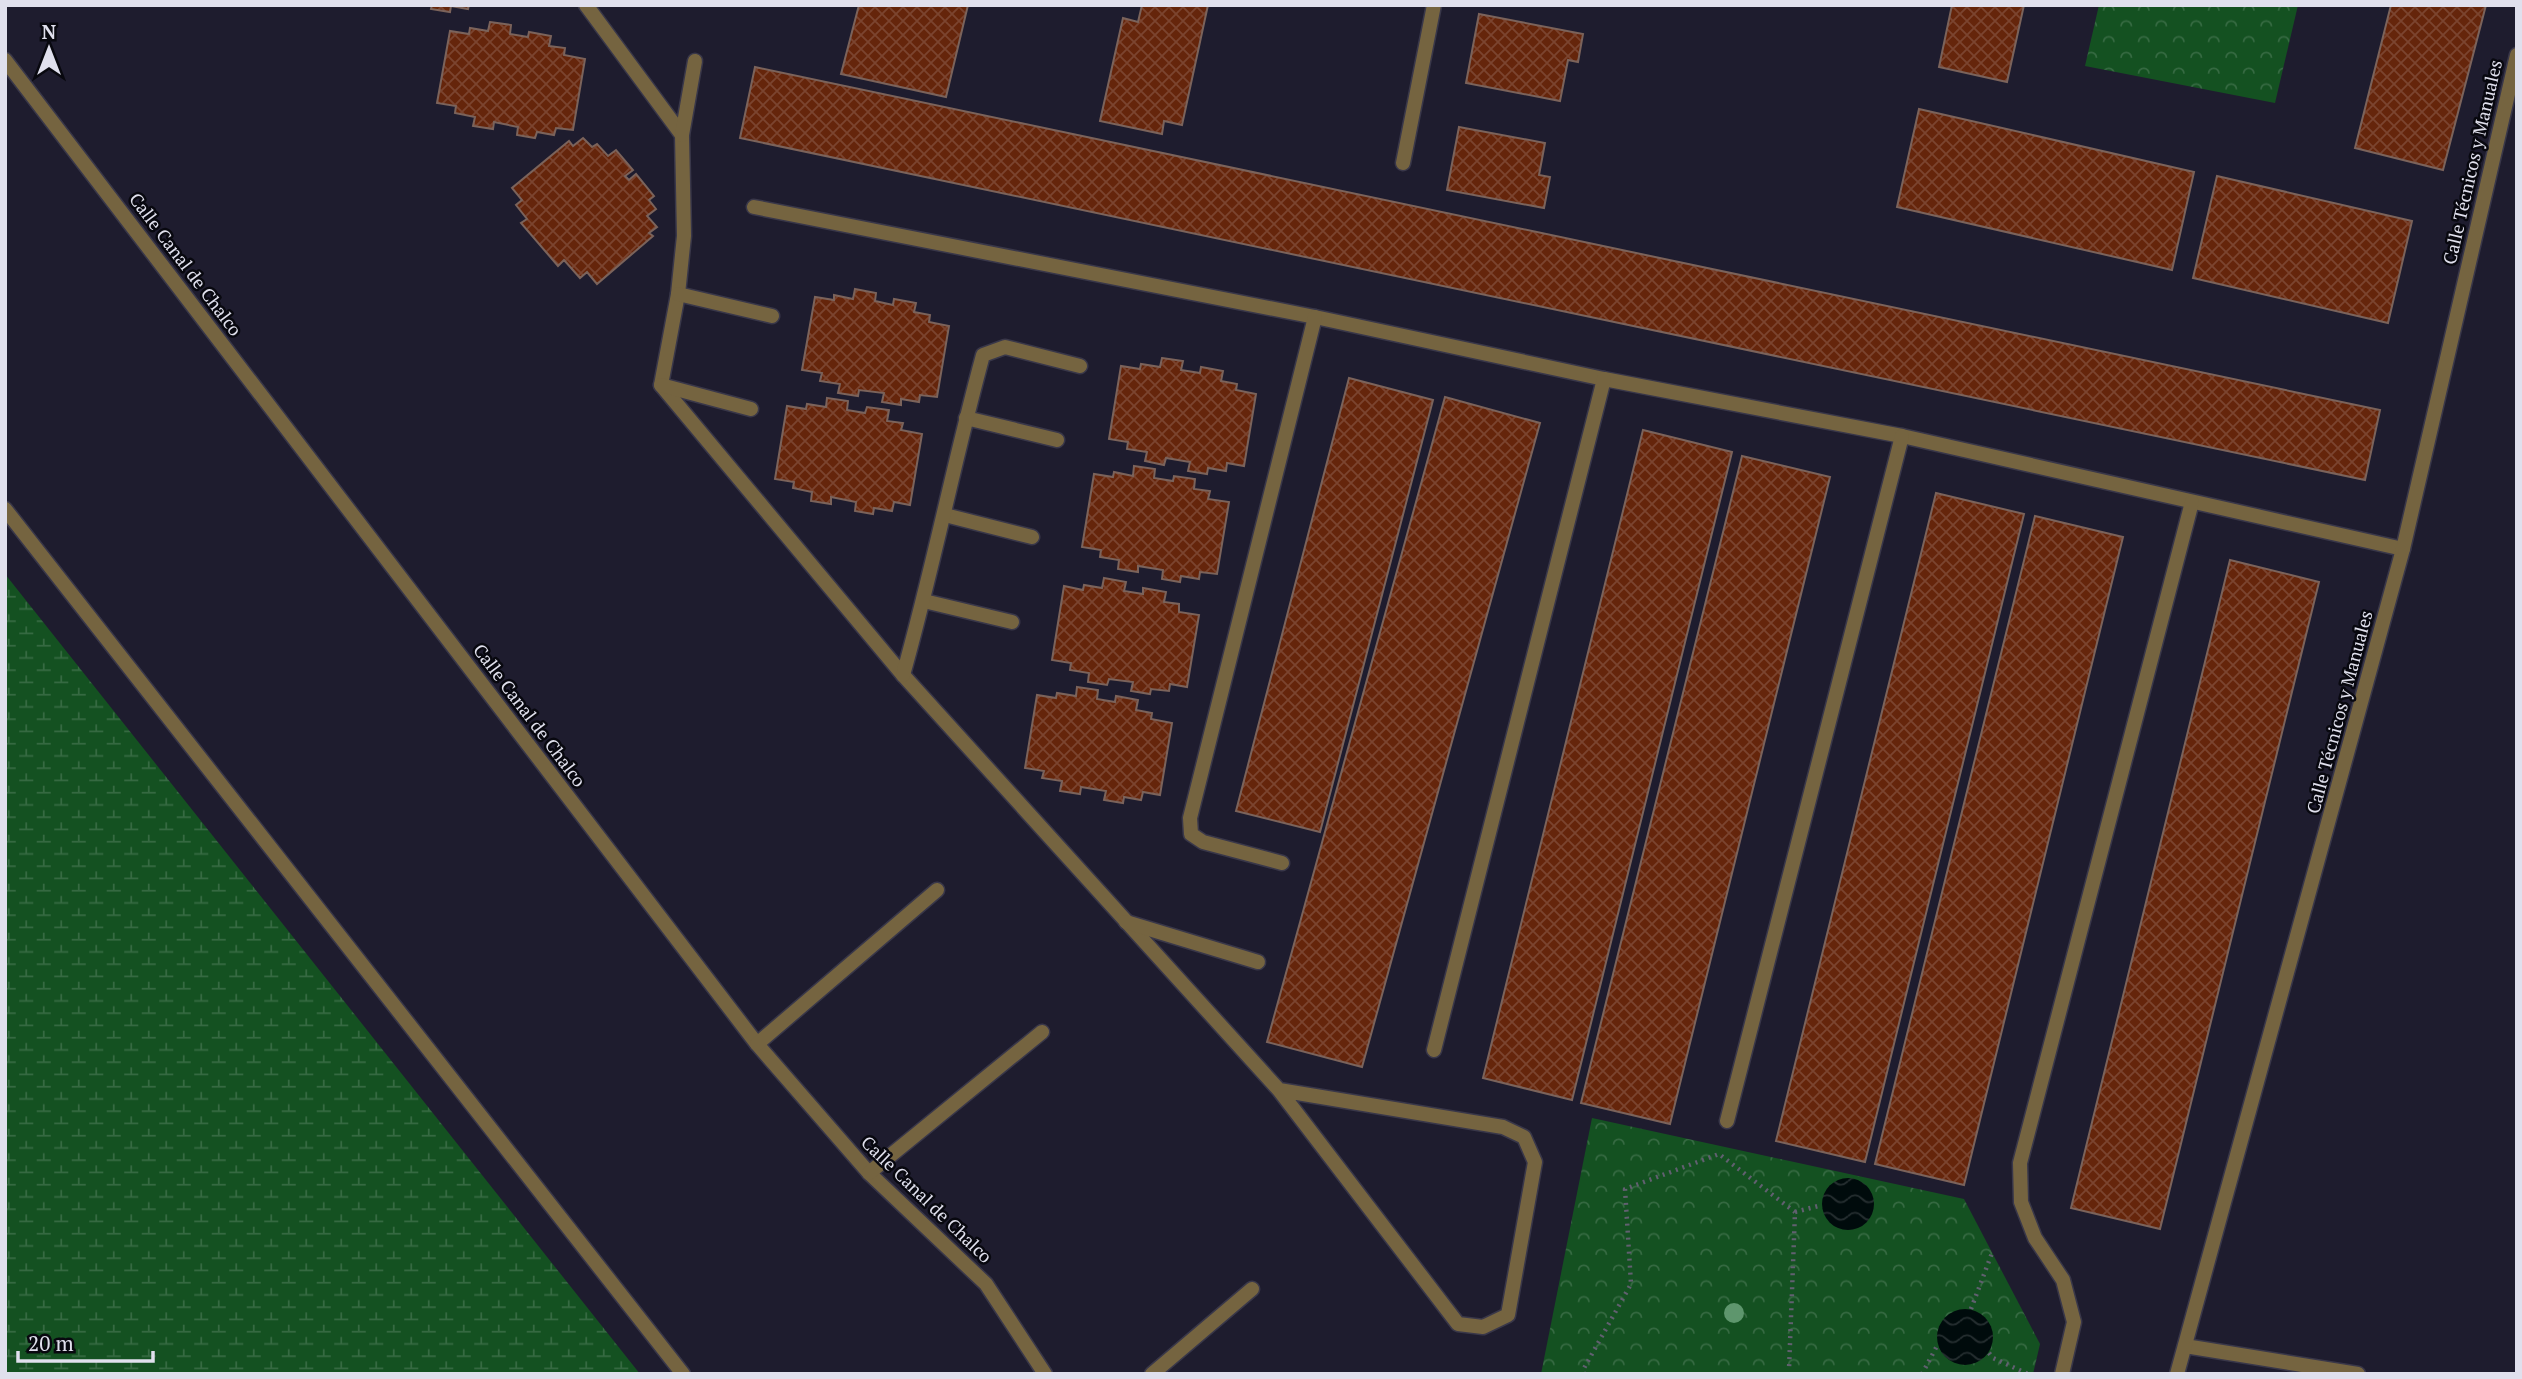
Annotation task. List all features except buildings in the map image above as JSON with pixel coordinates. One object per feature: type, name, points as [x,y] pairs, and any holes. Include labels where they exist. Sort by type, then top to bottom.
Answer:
[{"type":"street","points":[[586,5],[682,135]]},
{"type":"street","points":[[1403,163],[1434,5]]},
{"type":"street","name":"Calle Técnicos y Manuales","points":[[2177,1374],[2403,549],[2517,55]]},
{"type":"street","name":"Calle Canal de Chalco","points":[[5,60],[757,1044],[869,1173],[986,1284],[1045,1374]]},
{"type":"street","points":[[695,61],[682,135],[684,236],[678,294],[662,385],[903,675],[1279,1090],[1458,1324],[1483,1327],[1508,1315],[1535,1162],[1524,1137],[1503,1127],[1279,1090]]},
{"type":"street","points":[[754,207],[1315,317],[1604,379],[1902,436],[2403,549]]},
{"type":"street","points":[[678,294],[772,316]]},
{"type":"street","points":[[1282,863],[1203,842],[1191,834],[1190,818],[1315,317]]},
{"type":"street","points":[[903,675],[924,601],[983,355],[1005,347],[1080,366]]},
{"type":"street","points":[[1434,1050],[1604,379]]},
{"type":"street","points":[[662,385],[751,409]]},
{"type":"street","points":[[966,418],[1056,440]]},
{"type":"street","points":[[1727,1121],[1902,436]]},
{"type":"street","points":[[2062,1374],[2074,1322],[2063,1280],[2035,1238],[2021,1202],[2020,1163],[2192,502]]},
{"type":"street","points":[[5,509],[682,1374]]},
{"type":"street","points":[[945,515],[1032,537]]},
{"type":"street","points":[[924,601],[1012,622]]},
{"type":"street","points":[[757,1044],[937,890]]},
{"type":"street","points":[[1125,922],[1258,962]]},
{"type":"street","points":[[869,1173],[1042,1032]]},
{"type":"street","points":[[1152,1374],[1252,1289]]},
{"type":"street","points":[[2185,1346],[2358,1374]]},
{"type":"path","points":[[1584,1374],[1583,1370],[1632,1284],[1625,1189],[1719,1154],[1795,1212]]},
{"type":"path","points":[[1795,1212],[1822,1205]]},
{"type":"path","points":[[1789,1370],[1795,1212]]},
{"type":"path","points":[[1972,1310],[1992,1253]]},
{"type":"path","points":[[1922,1374],[1938,1344]]},
{"type":"path","points":[[1989,1353],[1993,1359],[2028,1374]]},
{"type":"green space","points":[[2099,5],[2298,5],[2275,103],[2085,66]]},
{"type":"green space","points":[[5,574],[640,1374],[5,1374]]},
{"type":"green space","points":[[1592,1118],[1964,1199],[2040,1344],[2033,1374],[1541,1374]]},
{"type":"water","points":[[1848,1178],[1858,1180],[1866,1186],[1872,1194],[1872,1214],[1866,1222],[1858,1228],[1848,1230],[1838,1228],[1830,1222],[1824,1214],[1822,1204],[1824,1194],[1830,1186],[1838,1180]]},
{"type":"water","points":[[1965,1309],[1976,1311],[1985,1317],[1991,1326],[1991,1348],[1985,1357],[1976,1363],[1965,1365],[1954,1363],[1945,1357],[1939,1348],[1937,1337],[1939,1326],[1945,1317],[1954,1311]]}]
